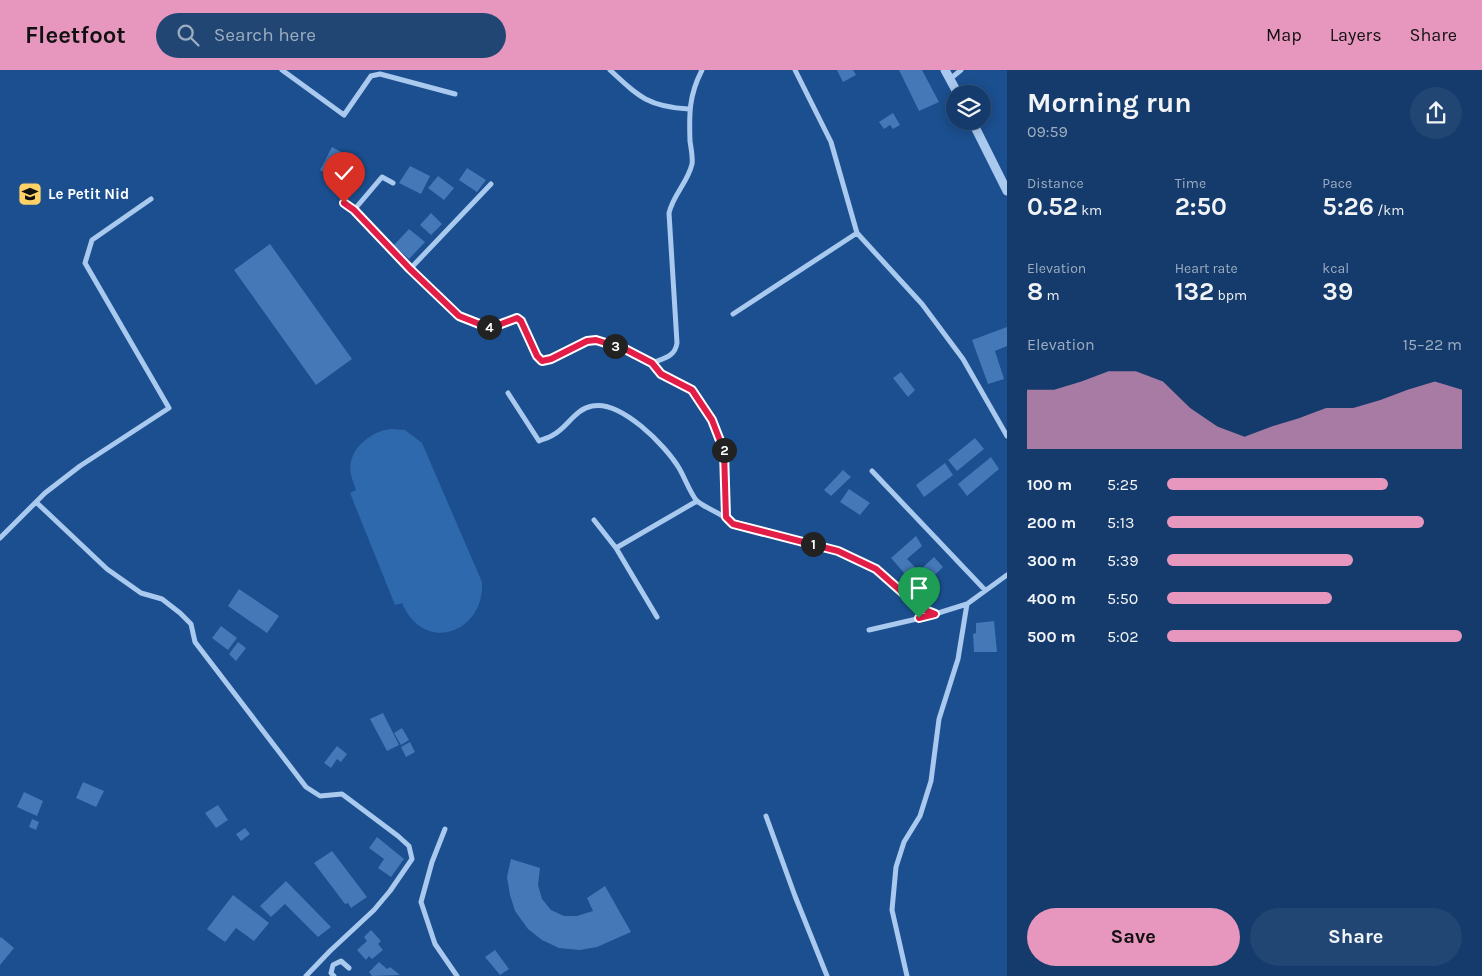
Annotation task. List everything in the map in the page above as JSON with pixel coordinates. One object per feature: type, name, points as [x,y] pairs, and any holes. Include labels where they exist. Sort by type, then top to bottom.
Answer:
[{"type":"street","points":[[282,70],[344,116],[371,76],[380,74],[455,94]]},
{"type":"street","points":[[610,70],[651,103],[668,108],[689,109]]},
{"type":"street","points":[[652,363],[673,355],[676,350],[669,213],[671,203],[689,172],[692,163],[689,109],[695,84],[702,70]]},
{"type":"street","points":[[795,70],[831,142],[857,233],[922,304],[951,343],[962,358],[1007,436]]},
{"type":"street","points":[[945,70],[953,85]]},
{"type":"street","points":[[950,79],[961,70]]},
{"type":"street","points":[[976,130],[1007,191]]},
{"type":"street","points":[[354,210],[382,177],[393,183]]},
{"type":"street","points":[[410,269],[491,184]]},
{"type":"street","points":[[0,538],[45,493],[80,466],[169,408],[85,263],[92,240],[152,199]]},
{"type":"street","points":[[344,203],[354,210],[410,269],[459,316],[487,327],[493,327],[517,318],[521,321],[537,356],[542,361],[551,359],[587,341],[596,340],[625,349],[652,363],[661,374],[692,390],[712,420],[724,451],[726,517]]},
{"type":"street","points":[[733,314],[857,233]]},
{"type":"street","points":[[508,393],[539,441],[554,435],[575,415],[592,406],[606,406],[636,422],[664,447],[678,465],[697,500],[726,517],[733,524],[838,551],[876,569],[920,608],[935,614]]},
{"type":"street","points":[[872,471],[985,590]]},
{"type":"street","points":[[616,548],[697,500]]},
{"type":"street","points":[[36,502],[107,569],[141,592],[162,599],[186,618],[191,624],[195,642],[306,787],[320,796],[342,794],[409,846],[412,859],[390,892],[306,976]]},
{"type":"street","points":[[594,520],[616,548],[657,617]]},
{"type":"street","points":[[869,630],[967,604],[1007,575]]},
{"type":"street","points":[[906,976],[892,910],[896,867],[904,842],[920,816],[930,781],[939,719],[958,659],[967,604]]},
{"type":"street","points":[[766,816],[795,896],[828,976]]},
{"type":"street","points":[[446,830],[432,862],[421,902],[435,944],[457,976]]},
{"type":"street","points":[[334,976],[331,973],[333,965],[341,961],[349,968]]},
{"type":"shaded area","points":[[390,429],[405,430],[422,443],[482,582],[480,600],[474,614],[464,625],[451,631],[438,633],[424,629],[412,619],[402,603],[395,605],[350,493],[356,490],[350,466],[356,451],[361,444],[374,434]]},
{"type":"building","points":[[837,70],[853,70],[856,75],[843,82]]},
{"type":"building","points":[[899,70],[922,70],[939,102],[919,111]]},
{"type":"building","points":[[893,113],[900,125],[893,129],[890,125],[884,129],[879,122]]},
{"type":"building","points":[[332,147],[356,160],[344,183],[320,170]]},
{"type":"building","points":[[410,166],[430,176],[421,194],[399,183]]},
{"type":"building","points":[[467,168],[486,180],[477,192],[459,180]]},
{"type":"building","points":[[438,176],[454,188],[444,200],[428,188]]},
{"type":"building","points":[[431,213],[442,224],[431,235],[420,225]]},
{"type":"building","points":[[409,229],[425,242],[409,259],[394,245]]},
{"type":"building","points":[[270,244],[352,359],[316,385],[234,270]]},
{"type":"building","points":[[1007,327],[1007,346],[995,351],[1004,379],[988,384],[972,340]]},
{"type":"building","points":[[901,372],[915,390],[908,397],[893,378]]},
{"type":"building","points":[[975,438],[984,449],[957,471],[948,460]]},
{"type":"building","points":[[991,457],[999,469],[967,496],[958,484]]},
{"type":"building","points":[[945,463],[953,475],[924,497],[916,485]]},
{"type":"building","points":[[843,470],[851,477],[831,496],[824,490]]},
{"type":"building","points":[[849,489],[870,503],[860,515],[840,502]]},
{"type":"building","points":[[916,536],[922,546],[907,559],[919,571],[934,557],[943,567],[919,590],[891,558]]},
{"type":"building","points":[[239,589],[279,616],[267,633],[228,606]]},
{"type":"building","points":[[994,621],[997,652],[974,652],[973,634],[976,633],[976,623]]},
{"type":"building","points":[[221,626],[237,638],[228,650],[212,638]]},
{"type":"building","points":[[238,642],[246,648],[236,661],[229,654]]},
{"type":"building","points":[[383,713],[399,745],[387,751],[370,719]]},
{"type":"building","points":[[402,728],[409,740],[401,745],[394,733]]},
{"type":"building","points":[[410,742],[415,752],[406,757],[401,747]]},
{"type":"building","points":[[337,746],[347,754],[341,762],[337,759],[331,768],[324,763]]},
{"type":"building","points":[[83,782],[104,791],[96,807],[76,798]]},
{"type":"building","points":[[24,792],[43,801],[37,816],[17,807]]},
{"type":"building","points":[[218,805],[228,820],[216,828],[205,813]]},
{"type":"building","points":[[32,819],[39,822],[36,830],[29,827]]},
{"type":"building","points":[[245,828],[250,834],[241,841],[236,834]]},
{"type":"building","points":[[377,837],[404,859],[391,877],[378,868],[384,859],[369,848]]},
{"type":"building","points":[[332,851],[367,897],[351,908],[348,903],[345,904],[314,863]]},
{"type":"building","points":[[511,859],[540,868],[538,885],[542,899],[551,910],[564,916],[577,916],[593,911],[587,898],[605,886],[631,932],[597,947],[580,950],[559,948],[542,940],[528,929],[515,911],[507,877]]},
{"type":"building","points":[[286,881],[331,927],[318,937],[285,904],[271,917],[260,906]]},
{"type":"building","points":[[233,895],[269,923],[254,941],[236,928],[225,942],[207,929]]},
{"type":"building","points":[[371,930],[381,941],[378,944],[383,950],[372,959],[369,956],[366,960],[357,950],[367,941],[364,937]]},
{"type":"building","points":[[0,938],[14,948],[0,965]]},
{"type":"building","points":[[495,950],[509,969],[500,975],[485,957]]},
{"type":"building","points":[[379,962],[387,969],[390,967],[400,975],[372,976],[369,972]]},
{"type":"place","name":"Le Petit Nid","points":[[30,194]]},
{"type":"route","points":[[344,203],[354,210],[454,313],[487,327],[493,327],[517,318],[521,321],[537,356],[542,361],[551,359],[587,341],[596,340],[625,349],[652,363],[658,372],[692,390],[712,420],[724,451],[726,517],[733,524],[838,551],[876,569],[920,608],[935,614],[919,618]]}]
